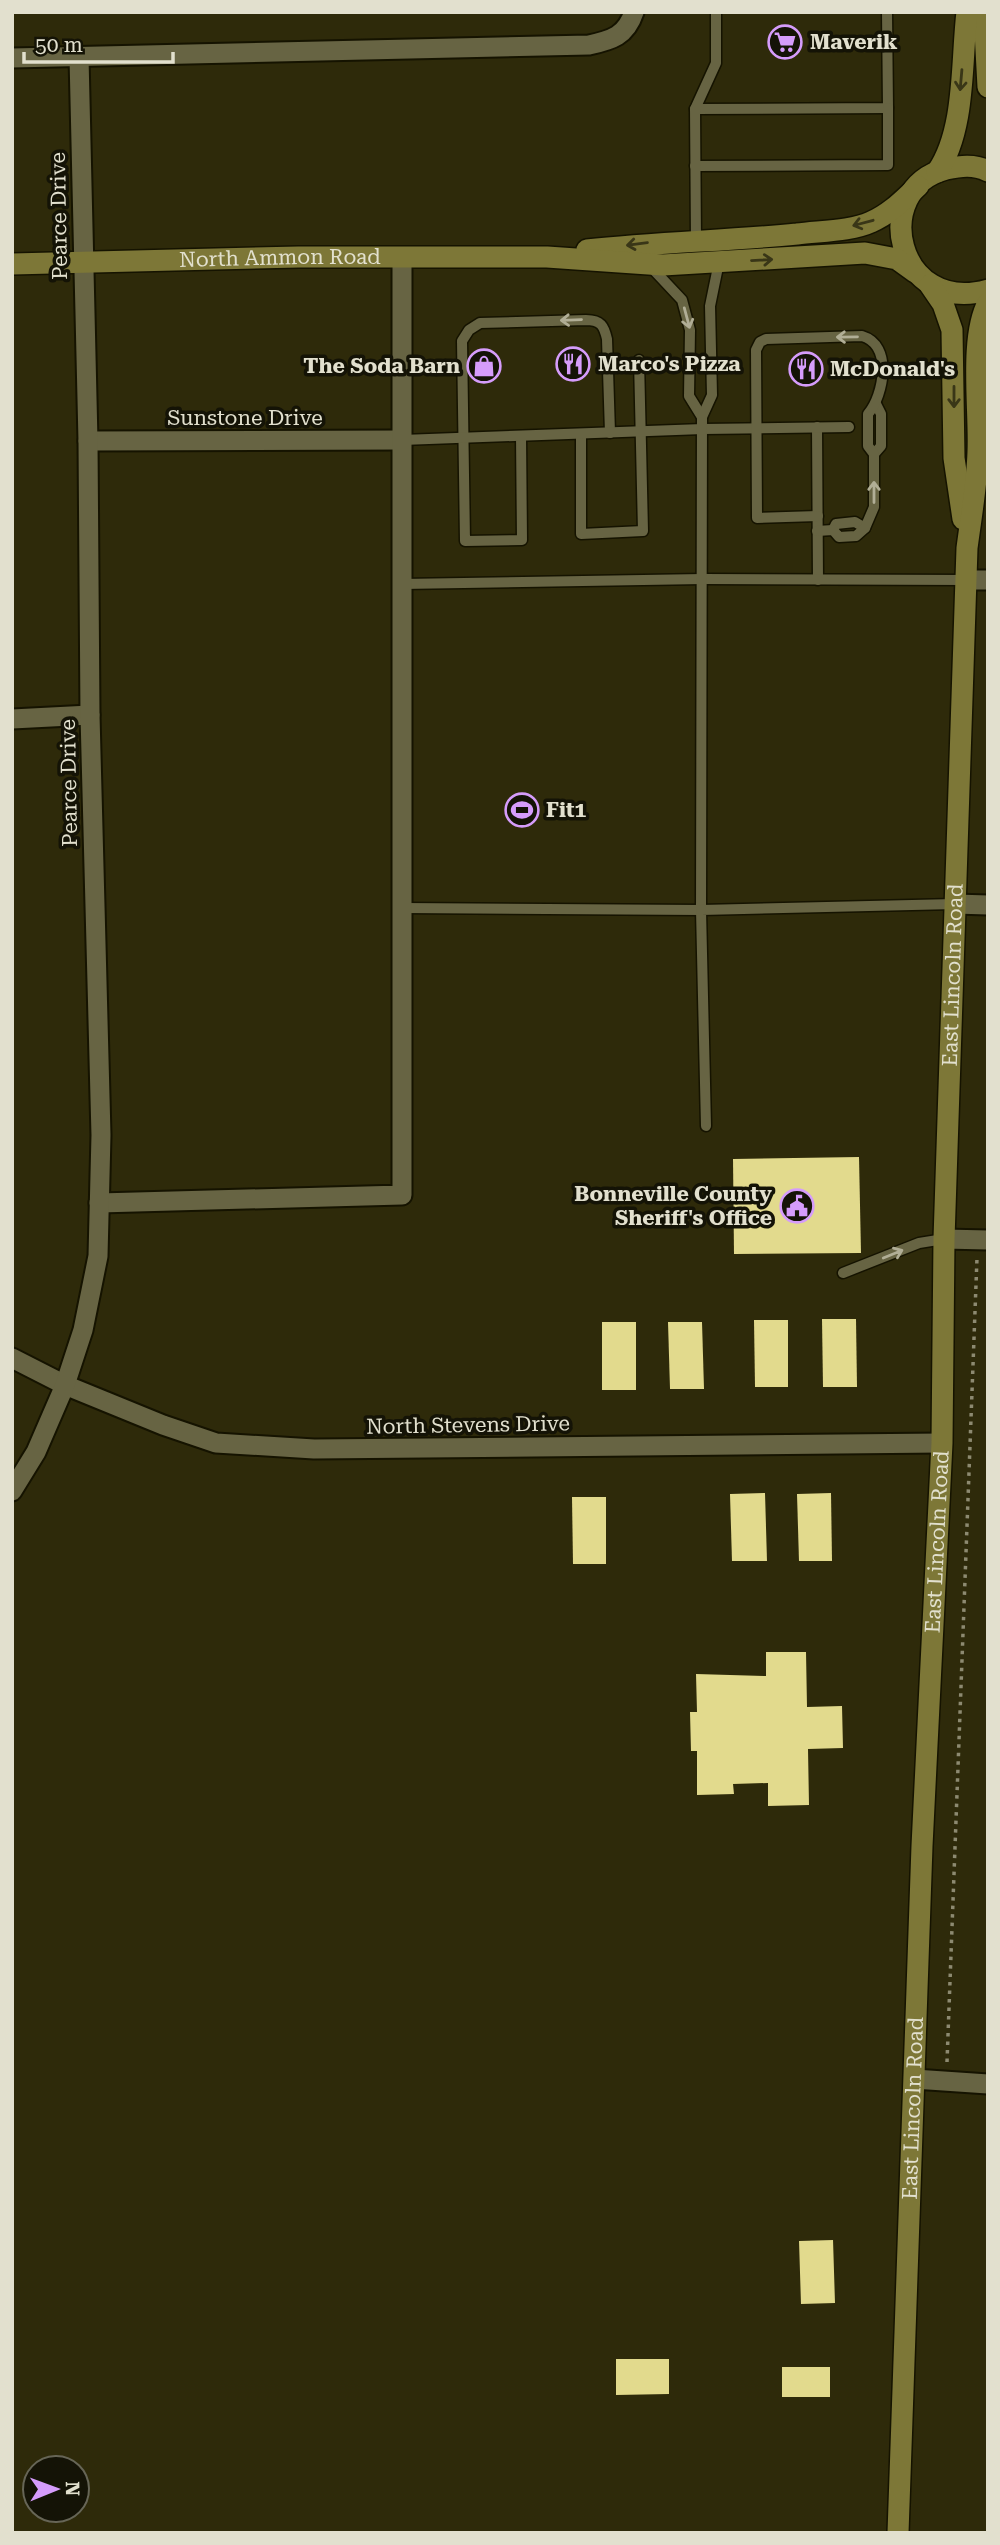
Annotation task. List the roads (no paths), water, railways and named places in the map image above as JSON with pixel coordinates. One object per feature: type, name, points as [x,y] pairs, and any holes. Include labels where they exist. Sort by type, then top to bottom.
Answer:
[{"type":"main road","points":[[937,172],[947,158],[956,124],[967,12]]},
{"type":"main road","points":[[984,12],[988,87]]},
{"type":"main road","points":[[937,172],[960,166],[981,167],[988,171]]},
{"type":"main road","name":"North Ammon Road","points":[[547,257],[645,243],[752,239],[870,223],[894,208],[937,172]]},
{"type":"main road","name":"East Lincoln Road","points":[[898,2533],[922,1832],[942,1443],[944,1239],[955,904],[978,580],[967,548],[954,457],[952,330],[943,304],[905,254],[900,234],[902,214],[910,195],[918,186]]},
{"type":"main road","name":"North Ammon Road","points":[[12,264],[299,257],[547,257],[648,264],[865,253],[897,259],[949,293],[971,295],[988,290]]},
{"type":"main road","name":"East Lincoln Road","points":[[967,548],[978,454],[978,358],[983,313],[988,303]]},
{"type":"street","points":[[12,58],[589,45],[615,39],[630,23],[634,12]]},
{"type":"street","name":"Pearce Drive","points":[[12,1492],[36,1452],[65,1385],[83,1330],[98,1256],[101,1135],[90,715],[88,441],[79,57]]},
{"type":"street","points":[[99,1203],[402,1195],[402,257]]},
{"type":"street","name":"Sunstone Drive","points":[[88,441],[402,440]]},
{"type":"street","points":[[12,719],[90,715]]},
{"type":"street","points":[[955,904],[988,905]]},
{"type":"street","points":[[944,1239],[983,1240]]},
{"type":"street","name":"North Stevens Drive","points":[[12,1358],[65,1385],[216,1443],[314,1450],[942,1443]]},
{"type":"street","points":[[914,2079],[988,2084]]},
{"type":"lane","points":[[696,241],[695,108],[716,63],[716,12]]},
{"type":"lane","points":[[695,166],[888,165],[887,12]]},
{"type":"lane","points":[[695,108],[888,108]]},
{"type":"lane","points":[[702,417],[712,395],[710,306],[719,262]]},
{"type":"lane","points":[[648,264],[682,300],[690,330],[689,396],[702,417],[703,429],[701,910],[706,1125]]},
{"type":"lane","points":[[521,436],[522,540],[465,541],[462,341],[469,330],[480,323],[596,320],[604,326],[607,339],[610,433]]},
{"type":"lane","points":[[817,531],[833,530],[839,537],[856,536],[865,528],[874,508],[874,454],[868,446],[868,414],[876,404],[882,384],[882,369],[878,351],[869,338],[862,336],[766,339],[760,342],[756,350],[757,518],[818,516]]},
{"type":"lane","points":[[581,434],[581,534],[643,531],[639,360]]},
{"type":"lane","points":[[402,440],[849,426]]},
{"type":"lane","points":[[817,427],[818,580]]},
{"type":"lane","points":[[402,584],[703,579],[978,580]]},
{"type":"lane","points":[[402,908],[701,910],[955,904]]},
{"type":"lane","points":[[843,1273],[919,1243],[944,1239]]},
{"type":"place","name":"Maverik","points":[[785,42]]},
{"type":"place","name":"Marco's Pizza","points":[[573,364]]},
{"type":"place","name":"The Soda Barn","points":[[484,366]]},
{"type":"place","name":"McDonald's","points":[[806,369]]},
{"type":"place","name":"Fit1","points":[[522,810]]},
{"type":"place","name":"Bonneville County Sheriff's Office","points":[[797,1206]]}]
